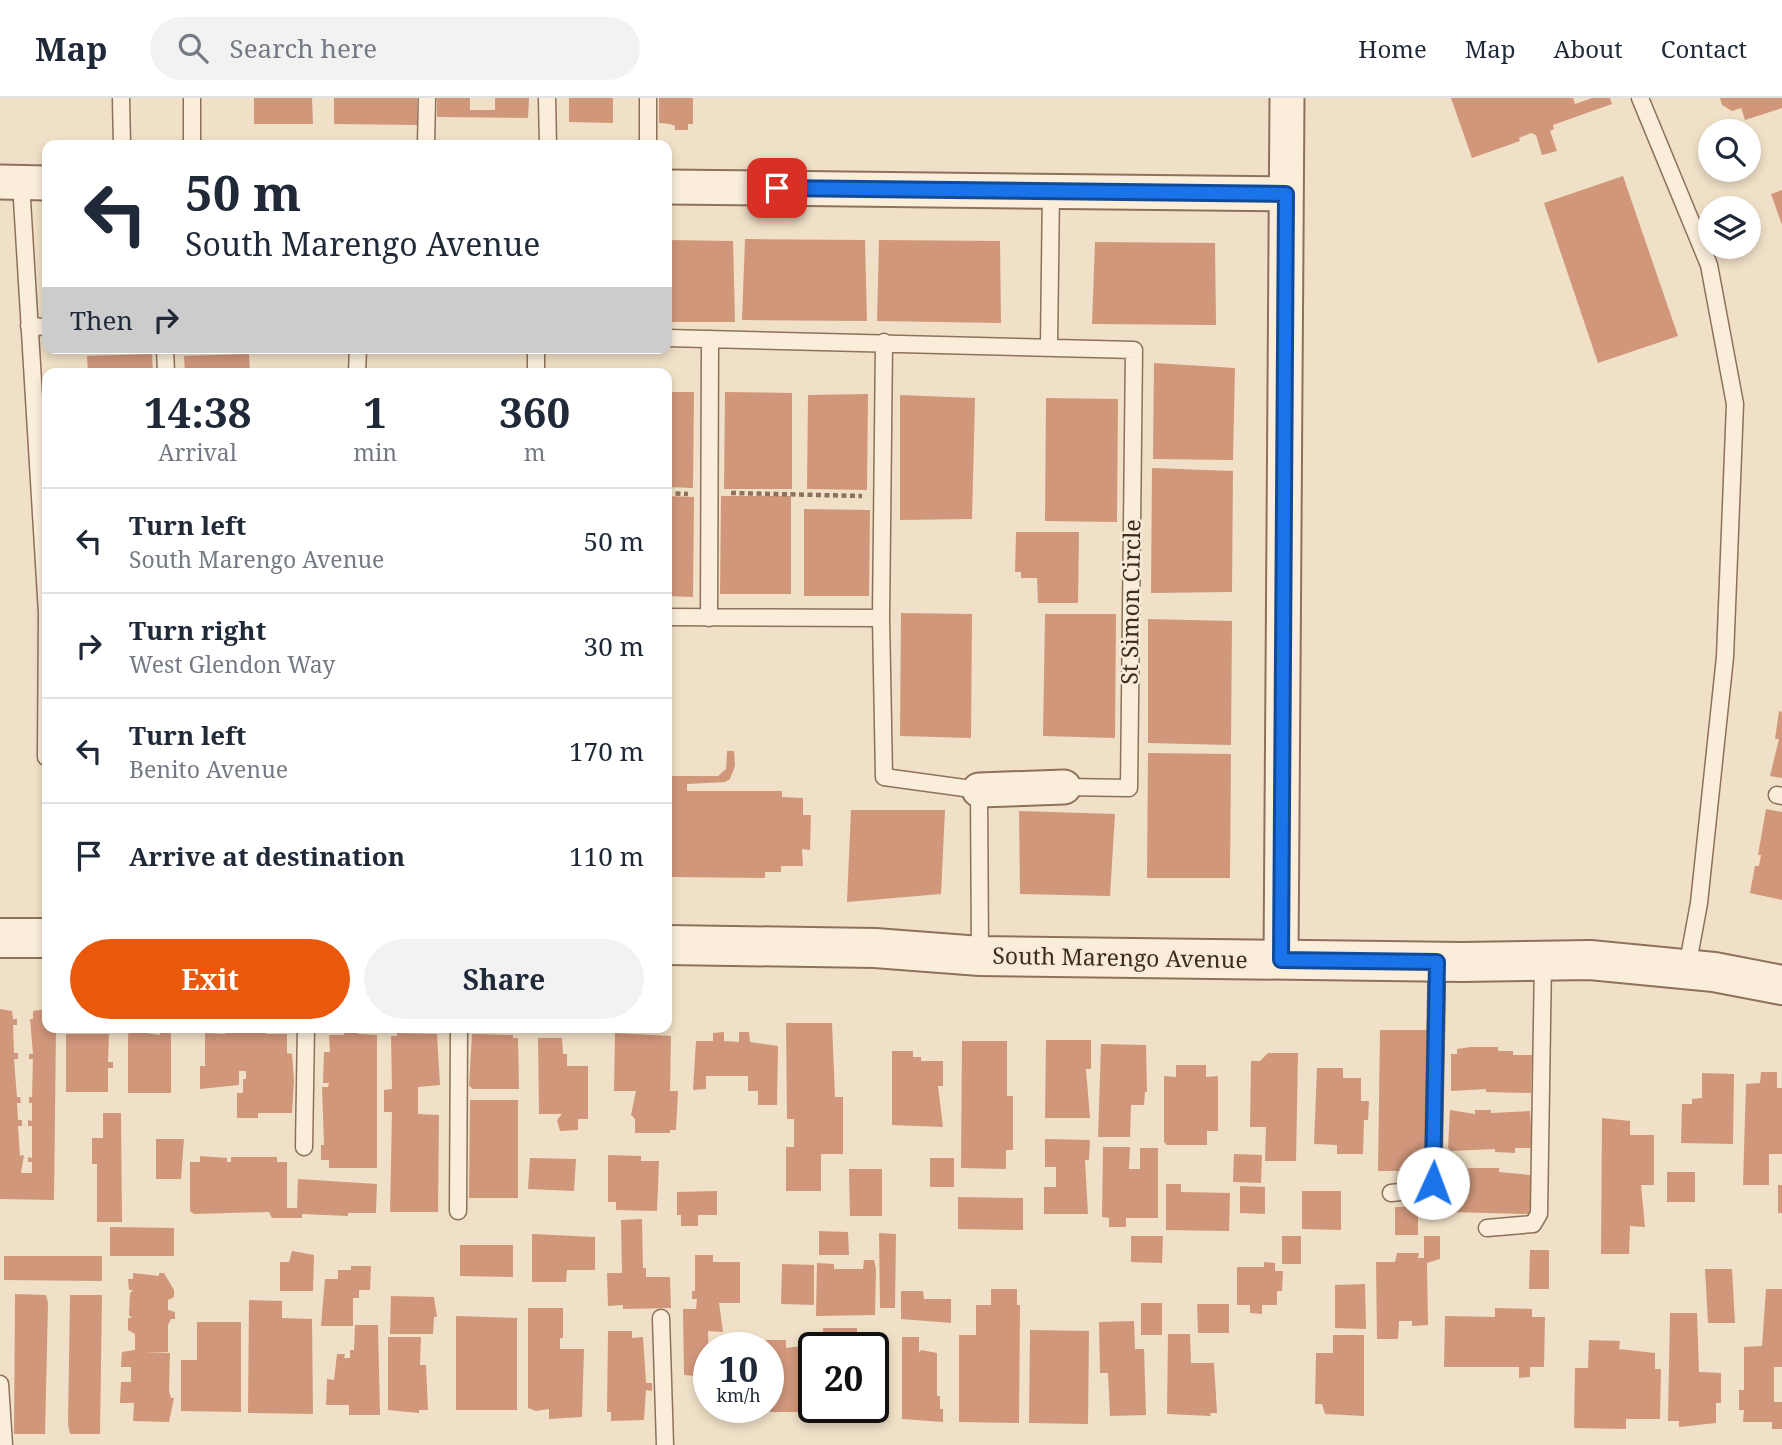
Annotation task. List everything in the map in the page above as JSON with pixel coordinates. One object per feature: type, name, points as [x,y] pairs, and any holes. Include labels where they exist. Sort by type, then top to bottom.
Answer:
[{"type":"street","points":[[1281,960],[1287,98]]},
{"type":"street","points":[[672,187],[1286,194]]},
{"type":"street","name":"St Simon Circle","points":[[979,790],[1064,787]]},
{"type":"street","points":[[0,937],[42,938]]},
{"type":"street","name":"South Marengo Avenue","points":[[672,945],[875,947],[980,956],[1437,962],[1590,960],[1687,968],[1782,985]]},
{"type":"lane","points":[[121,98],[122,140]]},
{"type":"lane","points":[[192,98],[192,140]]},
{"type":"lane","points":[[426,140],[427,98]]},
{"type":"lane","points":[[547,98],[548,140]]},
{"type":"lane","points":[[648,140],[649,98]]},
{"type":"lane","points":[[1640,98],[1709,265],[1735,404],[1725,657],[1699,903],[1687,968]]},
{"type":"lane","points":[[23,183],[42,533]]},
{"type":"lane","points":[[1049,345],[1051,190]]},
{"type":"lane","points":[[29,326],[42,327]]},
{"type":"lane","name":"St Simon Circle","points":[[672,338],[1049,345],[1134,350],[1129,788],[1064,787]]},
{"type":"lane","points":[[709,618],[710,339]]},
{"type":"lane","points":[[672,617],[881,618],[884,342]]},
{"type":"lane","name":"St Simon Circle","points":[[881,618],[884,777],[979,790]]},
{"type":"lane","points":[[979,790],[980,956]]},
{"type":"lane","points":[[1487,1228],[1533,1224],[1539,1214],[1543,960]]},
{"type":"lane","points":[[1391,1194],[1426,1189],[1433,1183],[1437,962]]},
{"type":"lane","points":[[304,1147],[306,1033]]},
{"type":"lane","points":[[458,1211],[459,1033]]},
{"type":"lane","points":[[661,1318],[665,1445]]},
{"type":"lane","points":[[0,1384],[4,1445]]},
{"type":"path","points":[[672,493],[696,494]]},
{"type":"path","points":[[729,493],[870,496]]},
{"type":"building","points":[[254,98],[312,98],[313,124],[254,124]]},
{"type":"building","points":[[334,98],[417,98],[417,125],[334,124]]},
{"type":"building","points":[[437,98],[470,98],[470,110],[495,110],[495,98],[529,98],[528,118],[437,117]]},
{"type":"building","points":[[569,98],[613,98],[613,123],[569,122]]},
{"type":"building","points":[[659,98],[693,98],[693,124],[688,124],[688,130],[675,130],[675,126],[659,123]]},
{"type":"building","points":[[1451,98],[1573,98],[1575,104],[1592,98],[1610,98],[1612,104],[1553,125],[1554,129],[1550,131],[1557,151],[1542,155],[1536,135],[1531,133],[1519,138],[1520,141],[1472,158]]},
{"type":"building","points":[[1720,98],[1782,98],[1782,108],[1748,119],[1745,119],[1741,108],[1732,111],[1722,105]]},
{"type":"building","points":[[1623,176],[1678,336],[1598,363],[1544,203]]},
{"type":"building","points":[[1782,190],[1782,225],[1771,194]]},
{"type":"building","points":[[745,239],[865,240],[867,321],[742,320]]},
{"type":"building","points":[[672,240],[733,241],[735,322],[672,322]]},
{"type":"building","points":[[879,240],[1000,241],[1001,323],[877,321]]},
{"type":"building","points":[[1095,242],[1215,243],[1216,325],[1092,324]]},
{"type":"building","points":[[152,354],[153,368],[88,368],[87,356]]},
{"type":"building","points":[[249,354],[250,368],[185,368],[184,356]]},
{"type":"building","points":[[1154,363],[1235,368],[1233,460],[1153,459]]},
{"type":"building","points":[[672,392],[694,392],[693,488],[672,487]]},
{"type":"building","points":[[725,392],[792,393],[792,489],[724,489]]},
{"type":"building","points":[[868,394],[867,490],[807,489],[808,395]]},
{"type":"building","points":[[900,395],[975,398],[972,519],[900,520]]},
{"type":"building","points":[[1046,398],[1118,399],[1117,522],[1045,521]]},
{"type":"building","points":[[1152,468],[1233,471],[1232,592],[1151,593]]},
{"type":"building","points":[[672,496],[694,497],[693,597],[672,596]]},
{"type":"building","points":[[721,496],[791,496],[791,594],[720,594]]},
{"type":"building","points":[[804,509],[870,510],[869,596],[804,596]]},
{"type":"building","points":[[1016,532],[1079,532],[1078,603],[1038,603],[1037,578],[1021,578],[1021,572],[1015,572]]},
{"type":"building","points":[[901,613],[972,614],[971,738],[900,736]]},
{"type":"building","points":[[1045,614],[1116,614],[1115,738],[1043,736]]},
{"type":"building","points":[[1148,619],[1232,621],[1231,745],[1148,743]]},
{"type":"building","points":[[1779,711],[1782,712],[1782,778],[1770,776],[1779,739],[1775,739]]},
{"type":"building","points":[[727,751],[734,751],[735,766],[730,779],[725,782],[687,784],[687,791],[782,791],[782,797],[803,798],[803,815],[811,815],[810,850],[802,849],[803,866],[781,866],[781,872],[765,872],[765,878],[672,877],[672,776],[718,776],[726,769]]},
{"type":"building","points":[[1148,753],[1231,754],[1230,878],[1147,878]]},
{"type":"building","points":[[1766,809],[1782,812],[1782,900],[1750,893],[1755,866],[1759,866],[1761,855],[1758,855]]},
{"type":"building","points":[[851,810],[945,810],[941,894],[847,902]]},
{"type":"building","points":[[1019,811],[1115,814],[1110,896],[1020,894]]},
{"type":"building","points":[[0,1009],[12,1011],[13,1019],[17,1019],[17,1025],[13,1025],[14,1053],[18,1053],[18,1059],[14,1059],[17,1097],[20,1097],[21,1103],[17,1103],[18,1120],[22,1120],[22,1126],[18,1126],[20,1156],[24,1155],[21,1173],[32,1173],[32,1162],[28,1162],[28,1157],[32,1158],[32,1126],[28,1126],[28,1120],[32,1121],[32,1103],[29,1103],[29,1097],[32,1097],[33,1059],[29,1059],[29,1054],[33,1054],[30,1019],[33,1019],[33,1011],[42,1010],[42,1033],[56,1033],[54,1200],[0,1199]]},
{"type":"building","points":[[786,1023],[832,1023],[835,1097],[843,1097],[843,1154],[821,1154],[821,1191],[786,1191],[786,1147],[794,1147],[794,1119],[787,1119]]},
{"type":"building","points":[[1380,1030],[1430,1030],[1432,1171],[1378,1171]]},
{"type":"building","points":[[724,1032],[724,1041],[739,1042],[739,1032],[749,1032],[750,1042],[778,1046],[777,1105],[758,1105],[758,1091],[748,1091],[748,1076],[706,1076],[706,1089],[693,1090],[696,1041],[713,1041],[713,1033]]},
{"type":"building","points":[[170,1033],[171,1093],[128,1093],[128,1034]]},
{"type":"building","points":[[205,1033],[287,1034],[287,1053],[292,1054],[294,1080],[292,1113],[258,1113],[258,1118],[237,1118],[237,1093],[243,1093],[246,1071],[239,1071],[239,1085],[200,1089],[200,1066],[205,1066]]},
{"type":"building","points":[[397,1033],[437,1034],[440,1085],[418,1087],[418,1114],[439,1115],[438,1212],[390,1212],[392,1112],[384,1112],[384,1090],[392,1089],[391,1036],[397,1036]]},
{"type":"building","points":[[615,1033],[671,1036],[670,1091],[678,1091],[676,1130],[670,1130],[670,1133],[635,1133],[635,1119],[631,1115],[636,1091],[614,1091]]},
{"type":"building","points":[[66,1034],[109,1034],[108,1062],[113,1062],[113,1068],[108,1068],[108,1092],[66,1092]]},
{"type":"building","points":[[472,1034],[513,1035],[513,1038],[518,1038],[519,1089],[473,1089],[469,1086]]},
{"type":"building","points":[[329,1035],[377,1035],[377,1168],[329,1168],[329,1160],[321,1160],[321,1145],[324,1145],[322,1087],[328,1087],[329,1083],[323,1083],[324,1052],[330,1052]]},
{"type":"building","points":[[538,1038],[562,1038],[563,1054],[567,1054],[567,1066],[588,1066],[588,1119],[578,1119],[578,1130],[560,1131],[557,1120],[562,1114],[539,1114]]},
{"type":"building","points":[[1046,1040],[1091,1040],[1091,1069],[1086,1069],[1090,1118],[1045,1118]]},
{"type":"building","points":[[962,1041],[1007,1041],[1007,1096],[1013,1096],[1013,1150],[1006,1150],[1006,1169],[961,1168]]},
{"type":"building","points":[[1101,1044],[1146,1045],[1147,1092],[1144,1105],[1131,1105],[1130,1137],[1098,1137]]},
{"type":"building","points":[[1498,1047],[1498,1051],[1513,1051],[1513,1055],[1532,1055],[1531,1093],[1486,1092],[1486,1089],[1451,1091],[1451,1054],[1457,1054],[1457,1049]]},
{"type":"building","points":[[892,1051],[913,1051],[913,1057],[921,1057],[921,1061],[943,1061],[943,1086],[938,1086],[943,1127],[892,1125]]},
{"type":"building","points":[[1268,1053],[1298,1053],[1296,1161],[1265,1161],[1266,1127],[1250,1127],[1251,1061],[1260,1061]]},
{"type":"building","points":[[1176,1065],[1206,1065],[1206,1077],[1218,1076],[1218,1131],[1207,1131],[1207,1145],[1167,1145],[1164,1142],[1164,1076],[1176,1077]]},
{"type":"building","points":[[1317,1068],[1343,1068],[1343,1078],[1361,1078],[1361,1101],[1369,1101],[1368,1120],[1364,1120],[1363,1154],[1337,1154],[1337,1145],[1314,1144]]},
{"type":"building","points":[[1761,1072],[1777,1072],[1777,1088],[1782,1088],[1782,1154],[1769,1154],[1769,1185],[1743,1185],[1746,1084],[1760,1083]]},
{"type":"building","points":[[1702,1073],[1734,1074],[1733,1144],[1681,1143],[1682,1104],[1692,1104],[1692,1099],[1702,1098]]},
{"type":"building","points":[[470,1100],[518,1100],[518,1198],[469,1198]]},
{"type":"building","points":[[1450,1110],[1475,1114],[1475,1110],[1491,1110],[1491,1113],[1530,1111],[1532,1145],[1530,1148],[1515,1148],[1515,1153],[1495,1152],[1495,1149],[1451,1151],[1448,1148]]},
{"type":"building","points":[[103,1113],[121,1113],[122,1222],[97,1222],[97,1164],[92,1164],[92,1138],[103,1138]]},
{"type":"building","points":[[1602,1118],[1630,1121],[1630,1135],[1654,1135],[1654,1185],[1641,1185],[1645,1227],[1630,1226],[1629,1254],[1601,1254]]},
{"type":"building","points":[[156,1139],[184,1139],[181,1179],[156,1179]]},
{"type":"building","points":[[1045,1139],[1090,1140],[1089,1160],[1085,1160],[1088,1214],[1044,1214],[1044,1187],[1056,1187],[1056,1167],[1045,1167]]},
{"type":"building","points":[[1103,1147],[1130,1147],[1129,1169],[1140,1169],[1140,1148],[1158,1148],[1158,1218],[1126,1218],[1126,1227],[1109,1227],[1109,1218],[1102,1217]]},
{"type":"building","points":[[1234,1154],[1262,1155],[1261,1183],[1233,1182]]},
{"type":"building","points":[[608,1155],[641,1156],[641,1161],[659,1161],[657,1211],[616,1210],[616,1202],[608,1202]]},
{"type":"building","points":[[200,1156],[227,1158],[227,1162],[231,1162],[231,1157],[277,1157],[277,1162],[287,1162],[287,1208],[297,1208],[298,1179],[377,1184],[376,1213],[348,1213],[348,1216],[302,1214],[302,1218],[272,1218],[269,1212],[194,1214],[190,1211],[190,1162],[200,1162]]},
{"type":"building","points":[[530,1158],[576,1159],[574,1191],[528,1189]]},
{"type":"building","points":[[930,1158],[954,1158],[954,1187],[930,1187]]},
{"type":"building","points":[[1471,1168],[1499,1168],[1499,1172],[1530,1175],[1530,1214],[1450,1212],[1450,1173]]},
{"type":"building","points":[[849,1169],[882,1169],[882,1216],[850,1216]]},
{"type":"building","points":[[1667,1172],[1695,1172],[1695,1202],[1667,1202]]},
{"type":"building","points":[[1166,1184],[1181,1184],[1181,1192],[1230,1193],[1229,1231],[1166,1230]]},
{"type":"building","points":[[1778,1185],[1782,1185],[1782,1213],[1778,1213]]},
{"type":"building","points":[[1240,1186],[1265,1187],[1265,1214],[1240,1213]]},
{"type":"building","points":[[717,1191],[717,1215],[698,1215],[698,1226],[681,1226],[681,1215],[677,1215],[677,1192]]},
{"type":"building","points":[[1302,1191],[1341,1191],[1341,1230],[1302,1229]]},
{"type":"building","points":[[958,1197],[1023,1198],[1023,1230],[958,1229]]},
{"type":"building","points":[[1395,1207],[1418,1207],[1418,1235],[1395,1235]]},
{"type":"building","points":[[642,1219],[643,1268],[646,1268],[646,1277],[670,1277],[671,1308],[623,1309],[623,1305],[608,1306],[607,1273],[622,1273],[621,1220]]},
{"type":"building","points":[[110,1227],[174,1228],[174,1256],[110,1256]]},
{"type":"building","points":[[819,1231],[848,1232],[849,1255],[819,1255]]},
{"type":"building","points":[[879,1233],[896,1234],[895,1308],[880,1308]]},
{"type":"building","points":[[532,1234],[595,1237],[595,1270],[567,1270],[566,1282],[532,1282]]},
{"type":"building","points":[[1131,1236],[1163,1236],[1162,1263],[1131,1262]]},
{"type":"building","points":[[1282,1236],[1301,1236],[1301,1264],[1282,1264]]},
{"type":"building","points":[[1424,1236],[1440,1236],[1440,1259],[1427,1263],[1428,1325],[1412,1326],[1412,1321],[1399,1321],[1398,1339],[1377,1339],[1376,1262],[1395,1262],[1397,1253],[1419,1253],[1418,1258],[1424,1258]]},
{"type":"building","points":[[460,1245],[513,1245],[513,1277],[460,1276]]},
{"type":"building","points":[[1530,1250],[1549,1250],[1549,1289],[1529,1289]]},
{"type":"building","points":[[292,1251],[314,1255],[313,1291],[280,1291],[280,1262],[289,1262]]},
{"type":"building","points":[[695,1255],[713,1255],[713,1262],[740,1262],[740,1303],[719,1303],[723,1332],[693,1332],[693,1376],[684,1375],[683,1309],[696,1309],[697,1299],[692,1299],[692,1291],[695,1291]]},
{"type":"building","points":[[4,1256],[102,1256],[102,1281],[4,1280]]},
{"type":"building","points":[[864,1260],[874,1260],[876,1269],[875,1315],[816,1316],[817,1263],[834,1264],[834,1269],[863,1269]]},
{"type":"building","points":[[1264,1262],[1275,1263],[1275,1271],[1283,1271],[1282,1291],[1277,1291],[1277,1305],[1262,1305],[1262,1314],[1250,1313],[1250,1305],[1237,1305],[1237,1267],[1264,1267]]},
{"type":"building","points":[[782,1264],[814,1265],[814,1305],[781,1304]]},
{"type":"building","points":[[351,1266],[371,1266],[370,1290],[359,1290],[359,1298],[353,1298],[353,1326],[321,1326],[325,1279],[338,1279],[338,1270],[351,1270]]},
{"type":"building","points":[[1705,1269],[1732,1269],[1735,1323],[1708,1323]]},
{"type":"building","points":[[133,1273],[159,1276],[159,1273],[164,1273],[174,1290],[174,1297],[168,1300],[168,1310],[175,1312],[175,1319],[171,1319],[168,1325],[168,1352],[144,1352],[170,1353],[169,1391],[171,1398],[174,1398],[169,1422],[133,1421],[134,1403],[120,1403],[121,1382],[131,1382],[131,1367],[121,1367],[122,1352],[135,1350],[135,1334],[128,1330],[128,1318],[132,1318],[129,1315],[130,1293],[133,1290],[129,1290],[128,1279],[133,1279]]},
{"type":"building","points":[[1365,1284],[1366,1329],[1335,1328],[1335,1285]]},
{"type":"building","points":[[991,1289],[1017,1289],[1017,1305],[1020,1305],[1019,1423],[959,1422],[959,1335],[976,1335],[976,1305],[991,1305]]},
{"type":"building","points":[[1766,1289],[1782,1289],[1782,1367],[1774,1367],[1774,1402],[1782,1402],[1782,1429],[1772,1429],[1772,1422],[1743,1422],[1744,1410],[1739,1410],[1739,1390],[1744,1390],[1744,1347],[1762,1346]]},
{"type":"building","points":[[901,1291],[923,1291],[924,1299],[951,1299],[951,1323],[901,1319]]},
{"type":"building","points":[[15,1294],[46,1295],[48,1303],[45,1434],[14,1434]]},
{"type":"building","points":[[70,1295],[102,1295],[100,1434],[70,1434],[68,1425]]},
{"type":"building","points":[[391,1296],[434,1297],[437,1317],[434,1317],[433,1334],[390,1334]]},
{"type":"building","points":[[249,1300],[282,1301],[282,1318],[312,1319],[313,1414],[248,1413]]},
{"type":"building","points":[[1141,1303],[1162,1303],[1162,1335],[1141,1335]]},
{"type":"building","points":[[1197,1304],[1229,1304],[1229,1333],[1198,1333]]},
{"type":"building","points":[[528,1308],[563,1308],[563,1338],[560,1338],[560,1349],[584,1349],[582,1417],[549,1419],[549,1409],[536,1411],[528,1408]]},
{"type":"building","points":[[1495,1308],[1532,1309],[1532,1317],[1545,1317],[1544,1367],[1530,1367],[1530,1377],[1519,1378],[1519,1367],[1444,1367],[1445,1316],[1495,1317]]},
{"type":"building","points":[[1670,1313],[1697,1313],[1699,1372],[1721,1373],[1721,1403],[1716,1403],[1716,1423],[1679,1427],[1679,1421],[1668,1421]]},
{"type":"building","points":[[456,1316],[517,1318],[517,1410],[456,1410]]},
{"type":"building","points":[[1134,1321],[1135,1349],[1144,1349],[1146,1415],[1110,1416],[1108,1373],[1100,1373],[1099,1322]]},
{"type":"building","points":[[197,1322],[241,1322],[241,1412],[181,1411],[181,1360],[197,1360]]},
{"type":"building","points":[[355,1325],[378,1325],[380,1415],[349,1415],[349,1405],[326,1405],[327,1379],[334,1380],[337,1354],[345,1354],[344,1358],[350,1358],[350,1350],[354,1350]]},
{"type":"building","points":[[823,1328],[857,1328],[857,1332],[823,1332]]},
{"type":"building","points":[[1030,1330],[1089,1331],[1088,1424],[1029,1423]]},
{"type":"building","points":[[608,1331],[632,1331],[632,1338],[643,1337],[646,1383],[652,1383],[652,1391],[646,1390],[644,1420],[611,1421],[611,1412],[607,1412]]},
{"type":"building","points":[[1168,1334],[1190,1334],[1191,1363],[1214,1363],[1217,1413],[1210,1413],[1211,1416],[1167,1414]]},
{"type":"building","points":[[1333,1335],[1364,1335],[1364,1416],[1325,1414],[1322,1404],[1315,1404],[1316,1353],[1333,1353]]},
{"type":"building","points":[[388,1337],[421,1337],[420,1365],[426,1365],[428,1410],[419,1410],[419,1413],[388,1410]]},
{"type":"building","points":[[902,1337],[919,1337],[919,1353],[921,1350],[937,1353],[937,1396],[940,1396],[940,1409],[943,1409],[943,1422],[902,1419]]},
{"type":"building","points":[[784,1340],[786,1348],[798,1346],[798,1412],[784,1412]]},
{"type":"building","points":[[1589,1340],[1620,1341],[1619,1349],[1655,1353],[1655,1369],[1661,1369],[1660,1419],[1626,1419],[1626,1429],[1574,1428],[1575,1368],[1588,1368]]},
{"type":"route","points":[[777,188],[1286,194],[1281,960],[1313,958],[1437,962],[1433,1183]]}]
